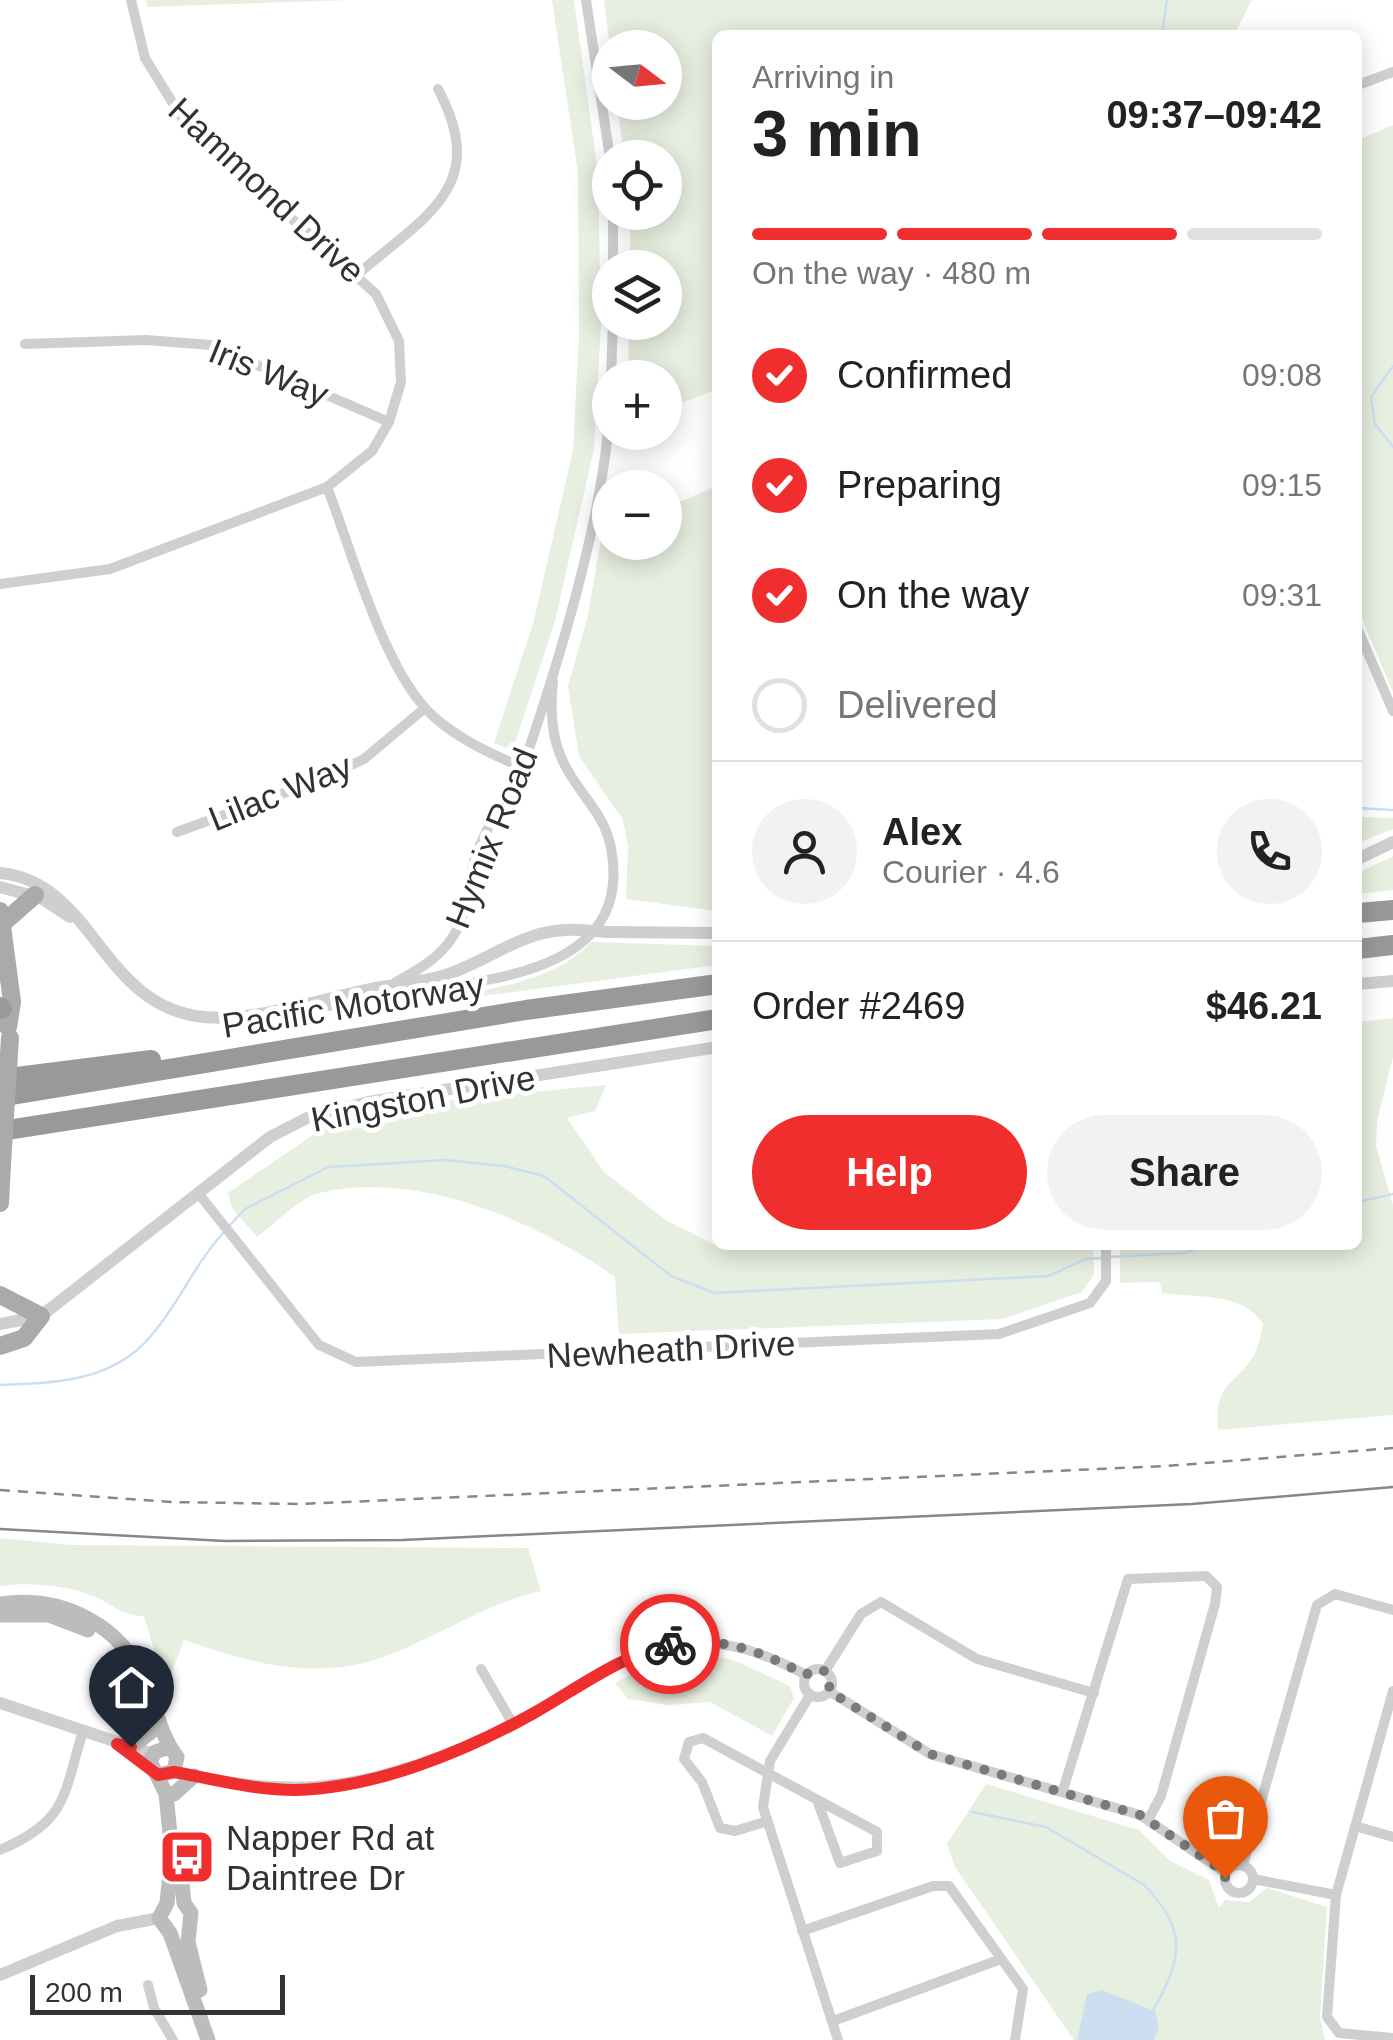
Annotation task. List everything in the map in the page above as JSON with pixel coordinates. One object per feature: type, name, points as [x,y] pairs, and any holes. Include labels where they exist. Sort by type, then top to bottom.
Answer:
[{"type":"highway","points":[[1362,913],[1393,910]]},
{"type":"highway","points":[[1362,948],[1393,945]]},
{"type":"highway","name":"Pacific Motorway","points":[[0,1096],[712,985]]},
{"type":"highway","name":"Pacific Motorway","points":[[0,1131],[712,1021]]},
{"type":"highway","points":[[0,1079],[150,1060],[188,1064]]},
{"type":"main road","points":[[0,1203],[4,1016],[12,1002],[1,918],[34,895]]},
{"type":"main road","points":[[0,1295],[41,1316],[24,1338],[0,1346]]},
{"type":"main road","points":[[0,1604],[56,1605],[95,1622],[116,1639],[141,1673],[163,1762],[168,1802],[172,1854],[163,1911],[209,2040]]},
{"type":"main road","points":[[0,1615],[49,1614],[96,1635],[116,1653],[134,1679],[174,1794],[184,1903],[191,1913],[187,1929],[209,2040]]},
{"type":"main road","points":[[124,1746],[151,1732]]},
{"type":"main road","points":[[174,1794],[200,1776]]},
{"type":"main road","points":[[163,1911],[184,1903]]},
{"type":"main road","points":[[170,1933],[187,1929]]},
{"type":"street","name":"Hammond Drive","points":[[0,584],[110,569],[327,486],[356,468],[390,422],[401,382],[398,341],[389,314],[358,274],[185,122],[145,58],[131,0]]},
{"type":"street","points":[[586,0],[607,140]]},
{"type":"street","points":[[1362,84],[1393,72]]},
{"type":"street","points":[[358,274],[434,208],[455,180],[460,151],[453,116],[438,89]]},
{"type":"street","name":"Iris Way","points":[[25,344],[146,340],[210,345],[390,422]]},
{"type":"street","name":"Hymix Road","points":[[390,985],[423,967],[453,937],[466,907],[476,854],[521,766],[555,665],[599,486],[604,450]]},
{"type":"street","points":[[327,486],[394,661],[425,708],[472,745],[521,766]]},
{"type":"street","points":[[1362,639],[1393,710]]},
{"type":"street","name":"Hymix Road","points":[[301,1003],[324,1006],[538,970],[565,956],[590,930],[608,896],[611,847],[597,811],[568,771],[557,748],[550,705],[555,665]]},
{"type":"street","name":"Lilac Way","points":[[177,832],[320,780],[364,759],[425,708]]},
{"type":"street","points":[[1362,857],[1393,842]]},
{"type":"street","points":[[0,873],[25,877],[56,895],[130,985],[175,1011],[226,1017],[451,973],[532,934],[579,930],[712,934]]},
{"type":"street","points":[[0,887],[34,895],[84,928]]},
{"type":"street","points":[[1362,984],[1392,981]]},
{"type":"street","name":"Kingston Drive","points":[[0,1313],[7,1324],[41,1316],[270,1137],[306,1118],[441,1089],[712,1048]]},
{"type":"street","name":"Newheath Drive","points":[[198,1194],[320,1345],[356,1362],[999,1334],[1090,1303],[1103,1290],[1106,1250]]},
{"type":"street","points":[[1063,1790],[1128,1580],[1136,1576],[1211,1578],[1217,1588],[1215,1604],[1161,1796],[1148,1820]]},
{"type":"street","points":[[1243,1865],[1317,1605],[1324,1596],[1334,1594],[1393,1610]]},
{"type":"street","points":[[824,1671],[862,1614],[881,1602],[977,1659],[1094,1693]]},
{"type":"street","points":[[0,1703],[200,1776],[272,1789],[338,1785],[434,1759],[513,1724],[631,1657],[671,1644],[709,1641],[745,1646],[806,1675]]},
{"type":"street","points":[[482,1669],[513,1724]]},
{"type":"street","points":[[812,1670],[824,1671],[830,1678],[829,1691],[818,1697],[810,1695],[804,1684],[806,1675],[812,1670]]},
{"type":"street","points":[[829,1691],[930,1754],[1063,1790],[1148,1820],[1226,1873]]},
{"type":"street","points":[[1393,1691],[1336,1895],[1328,2023],[1346,2035],[1393,2038]]},
{"type":"street","points":[[810,1695],[767,1770],[765,1822],[838,2040]]},
{"type":"street","points":[[0,1850],[35,1835],[57,1814],[83,1731]]},
{"type":"street","points":[[765,1822],[735,1831],[720,1828],[683,1752],[689,1742],[703,1738],[877,1832],[877,1851],[840,1863],[817,1800]]},
{"type":"street","points":[[1355,1826],[1393,1837]]},
{"type":"street","points":[[1243,1865],[1233,1866],[1226,1873],[1227,1887],[1238,1893],[1247,1891],[1253,1879]]},
{"type":"street","points":[[1243,1865],[1253,1879],[1336,1895]]},
{"type":"street","points":[[802,1931],[945,1885],[1023,1988],[1015,2040]]},
{"type":"street","points":[[0,1975],[163,1911]]},
{"type":"street","points":[[832,2021],[1002,1959]]},
{"type":"street","points":[[148,1985],[154,2008],[173,2040]]},
{"type":"green space","points":[[146,0],[350,0],[147,7]]},
{"type":"green space","points":[[552,0],[574,0],[593,140],[592,230],[599,230],[600,250],[592,250],[592,340],[600,340],[599,360],[592,360],[594,450],[555,621],[516,740],[506,748],[494,743],[534,620],[573,450],[579,335],[578,173]]},
{"type":"green space","points":[[604,0],[1252,0],[1237,30],[712,30],[712,391],[682,403],[682,360],[628,360],[629,340],[682,340],[682,250],[630,250],[630,230],[682,230],[682,140],[622,140],[619,120],[682,120],[682,30],[608,30]]},
{"type":"green space","points":[[1393,125],[1393,692],[1362,619],[1362,138]]},
{"type":"green space","points":[[712,488],[712,910],[626,899],[628,847],[623,820],[579,756],[568,686],[587,619],[597,560],[682,560],[682,501]]},
{"type":"green space","points":[[1362,817],[1393,818],[1393,829],[1362,841]]},
{"type":"green space","points":[[1393,856],[1393,890],[1362,894],[1362,871]]},
{"type":"green space","points":[[591,942],[712,946],[712,966],[355,1013],[353,1006],[480,991],[543,974],[570,960]]},
{"type":"green space","points":[[1393,1018],[1393,1057],[1377,1121],[1376,1146],[1393,1205],[1393,1415],[1218,1430],[1222,1394],[1254,1355],[1263,1324],[1255,1314],[1232,1301],[1162,1293],[1160,1282],[1120,1283],[1120,1250],[1362,1250],[1362,1022]]},
{"type":"green space","points":[[606,1085],[595,1111],[567,1118],[604,1172],[667,1221],[712,1244],[712,1250],[1093,1250],[1094,1275],[1082,1292],[1003,1319],[619,1334],[615,1277],[549,1237],[475,1205],[396,1189],[357,1188],[319,1193],[295,1206],[257,1237],[232,1208],[228,1193],[329,1124],[459,1099]]},
{"type":"green space","points":[[0,1538],[70,1545],[528,1548],[541,1591],[501,1603],[406,1648],[361,1664],[335,1668],[284,1666],[184,1640],[171,1674],[160,1670],[144,1616],[123,1612],[71,1589],[0,1586]]},
{"type":"green space","points":[[690,1655],[731,1659],[790,1686],[794,1698],[772,1736],[710,1702],[668,1705],[628,1699],[615,1683],[652,1663]]},
{"type":"green space","points":[[986,1784],[1139,1830],[1170,1861],[1209,1880],[1219,1908],[1225,1900],[1249,1902],[1267,1888],[1327,1907],[1320,2017],[1325,2040],[1074,2040],[955,1867],[947,1844]]},
{"type":"water","points":[[1102,1990],[1155,2011],[1159,2027],[1154,2040],[1077,2040],[1087,1994]]},
{"type":"waterway","points":[[1163,30],[1167,0]]},
{"type":"waterway","points":[[1393,366],[1371,397],[1375,424],[1393,447]]},
{"type":"waterway","points":[[1362,808],[1393,810]]},
{"type":"waterway","points":[[230,1225],[245,1209],[328,1167],[445,1160],[504,1166],[544,1176],[671,1276],[715,1293],[1048,1276],[1086,1259],[1101,1258]]},
{"type":"waterway","points":[[1362,1201],[1393,1194]]},
{"type":"waterway","points":[[0,1385],[80,1377],[99,1372],[134,1353],[159,1326],[225,1231]]},
{"type":"waterway","points":[[1109,1257],[1193,1250]]},
{"type":"waterway","points":[[972,1812],[1046,1827],[1144,1885],[1168,1917],[1176,1946],[1170,1977],[1152,2012]]},
{"type":"tram line","points":[[0,1529],[225,1541],[402,1540],[1192,1504],[1393,1487]]},
{"type":"railway","points":[[0,1490],[171,1502],[300,1504],[1167,1466],[1393,1448]]},
{"type":"way so far","points":[[670,1644],[735,1644],[766,1654],[806,1675],[812,1670],[824,1671],[830,1678],[829,1691],[930,1754],[1124,1808],[1226,1873],[1225,1878]]},
{"type":"place","name":"Napper Rd at Daintree Dr","points":[[187,1857]]},
{"type":"route","points":[[131,1747],[117,1744],[158,1775],[174,1772],[272,1789],[338,1785],[434,1759],[484,1740],[631,1657],[670,1644]]}]
